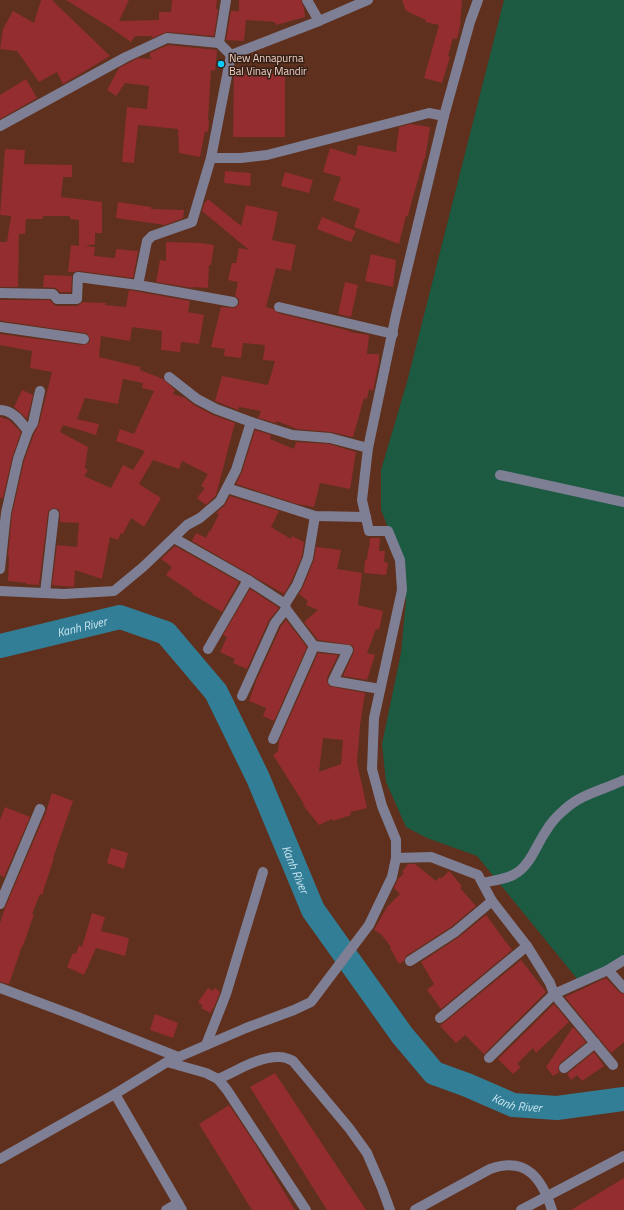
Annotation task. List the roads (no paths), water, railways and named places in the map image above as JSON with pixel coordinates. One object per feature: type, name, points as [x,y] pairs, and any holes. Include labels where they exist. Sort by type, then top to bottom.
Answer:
[{"type":"street","points":[[219,43],[226,0]]},
{"type":"street","points":[[307,0],[319,22]]},
{"type":"street","points":[[231,55],[319,22],[368,0]]},
{"type":"street","points":[[0,1159],[115,1094],[167,1062],[312,1002],[369,925],[392,877],[396,858],[396,840],[382,806],[372,769],[374,718],[402,590],[400,560],[388,531],[370,531],[362,500],[368,448],[396,315],[444,116],[470,22],[478,0]]},
{"type":"street","points":[[0,126],[126,56],[167,38],[219,43],[231,55]]},
{"type":"street","points":[[138,285],[147,241],[152,236],[192,222],[211,158],[231,55]]},
{"type":"street","points":[[211,158],[241,158],[267,154],[429,113],[444,116]]},
{"type":"street","points":[[0,293],[43,293],[53,294],[57,299],[77,299],[78,277],[138,285],[233,302]]},
{"type":"street","points":[[279,307],[393,334]]},
{"type":"street","points":[[0,327],[84,339]]},
{"type":"street","points":[[169,378],[197,399],[216,409],[251,422],[292,435],[330,438],[368,448]]},
{"type":"street","points":[[0,569],[4,502],[28,431],[33,423],[40,391]]},
{"type":"street","points":[[0,410],[4,410],[16,416],[28,431]]},
{"type":"street","points":[[0,591],[64,594],[114,590],[143,568],[187,525],[200,518],[220,501],[236,470],[251,422]]},
{"type":"street","points":[[500,475],[624,502]]},
{"type":"street","points":[[226,488],[315,516],[366,517]]},
{"type":"street","points":[[45,593],[54,514]]},
{"type":"street","points":[[242,696],[276,623],[298,585],[308,558],[315,516]]},
{"type":"street","points":[[174,538],[248,580],[285,607],[314,646],[348,650],[333,681],[380,689]]},
{"type":"street","points":[[208,649],[248,580]]},
{"type":"street","points":[[273,739],[314,646]]},
{"type":"street","points":[[483,883],[509,877],[524,868],[546,830],[564,810],[577,800],[590,793],[624,780]]},
{"type":"street","points":[[0,904],[40,809]]},
{"type":"street","points":[[396,858],[431,857],[478,875],[492,901],[528,946],[550,983],[554,994],[613,1065]]},
{"type":"street","points":[[206,1045],[226,994],[263,872]]},
{"type":"street","points":[[410,961],[455,932],[492,901]]},
{"type":"street","points":[[440,1018],[528,946]]},
{"type":"street","points":[[489,1058],[554,994],[608,970],[624,960]]},
{"type":"street","points":[[608,970],[624,988]]},
{"type":"street","points":[[0,988],[178,1057]]},
{"type":"street","points":[[564,1068],[594,1043]]},
{"type":"street","points":[[218,1079],[255,1062],[269,1058],[282,1057],[293,1061],[367,1152],[390,1210]]},
{"type":"street","points":[[167,1062],[206,1073],[218,1079],[227,1090],[306,1210]]},
{"type":"street","points":[[115,1094],[180,1207],[166,1210]]},
{"type":"street","points":[[521,1210],[624,1156]]},
{"type":"street","points":[[415,1210],[490,1169],[510,1165],[523,1168],[536,1176],[542,1183],[552,1210]]},
{"type":"waterway","name":"Kanh River","points":[[0,646],[120,617],[166,633],[216,692],[258,778],[313,910],[402,1035],[434,1073],[467,1085],[513,1105],[557,1108],[624,1099]]},
{"type":"place","name":"New Annapurna Bal Vinay Mandir","points":[[221,64]]}]
